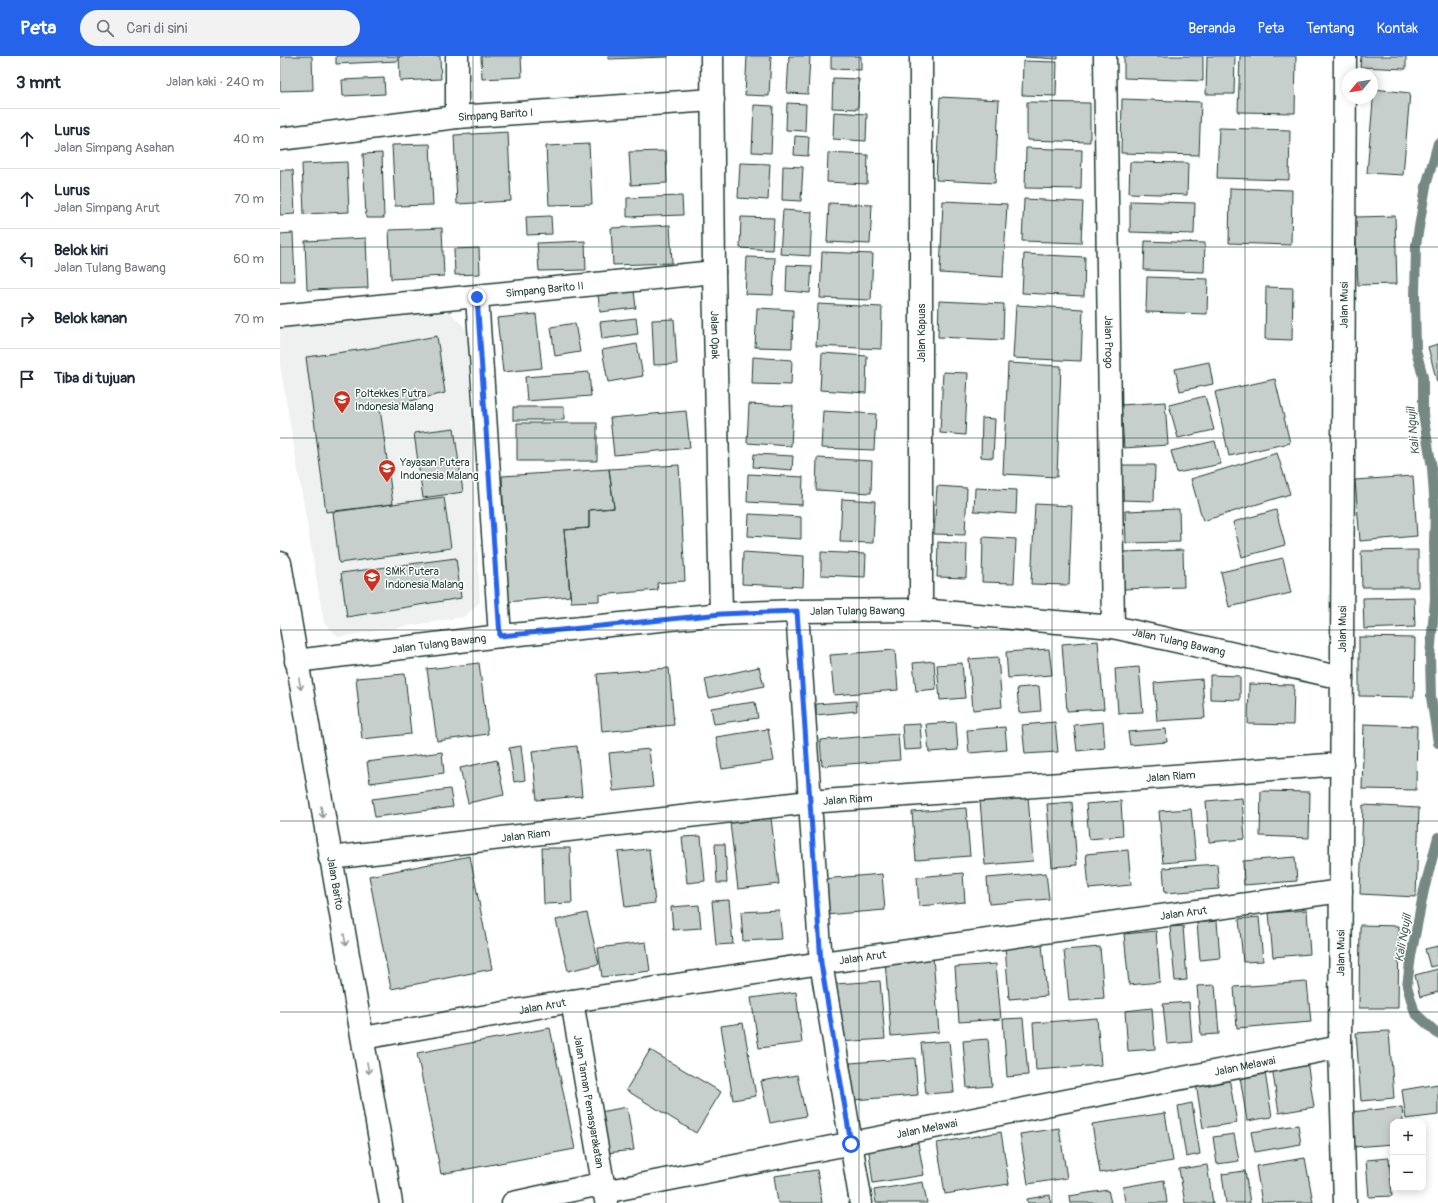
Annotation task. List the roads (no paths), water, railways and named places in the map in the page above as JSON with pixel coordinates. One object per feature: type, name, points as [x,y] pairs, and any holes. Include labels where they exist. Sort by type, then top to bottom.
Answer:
[{"type":"street","points":[[457,117],[458,56]]},
{"type":"street","name":"Jalan Opak","points":[[712,56],[714,272],[721,614]]},
{"type":"street","name":"Jalan Kapuas","points":[[921,56],[922,610]]},
{"type":"street","name":"Jalan Progo","points":[[1105,56],[1113,627]]},
{"type":"street","name":"Jalan Musi","points":[[1345,56],[1340,1047],[1345,1203]]},
{"type":"street","name":"Simpang Barito I","points":[[280,139],[457,117],[713,100]]},
{"type":"street","name":"Simpang Barito II","points":[[280,316],[714,272]]},
{"type":"street","points":[[477,297],[500,636]]},
{"type":"street","name":"Jalan Barito","points":[[280,563],[391,1203]]},
{"type":"street","name":"Jalan Tulang Bawang","points":[[296,661],[500,636],[721,614],[797,611],[922,610],[1113,627],[1342,678]]},
{"type":"street","points":[[797,611],[821,963],[861,1203]]},
{"type":"street","name":"Jalan Riam","points":[[330,858],[809,802],[1342,764]]},
{"type":"street","name":"Jalan Arut","points":[[363,1038],[572,1001],[821,963],[1341,891]]},
{"type":"street","name":"Jalan Taman Pemasyarakatan","points":[[572,1001],[605,1195]]},
{"type":"street","name":"Jalan Melawai","points":[[514,1203],[591,1186],[605,1195],[614,1190],[1340,1047]]},
{"type":"waterway","name":"Kali Ngujil","points":[[1438,143],[1426,186],[1416,245],[1415,297],[1416,350],[1423,377],[1423,414],[1432,468],[1435,510],[1435,599],[1430,656],[1431,697],[1438,743]]},
{"type":"waterway","name":"Kali Ngujil","points":[[1438,837],[1424,890],[1411,956],[1407,986],[1415,1013],[1438,1034]]},
{"type":"place","name":"Poltekkes Putra Indonesia Malang","points":[[342,414]]},
{"type":"place","name":"Yayasan Putera Indonesia Malang","points":[[387,483]]},
{"type":"place","name":"SMK Putera Indonesia Malang","points":[[372,592]]}]
